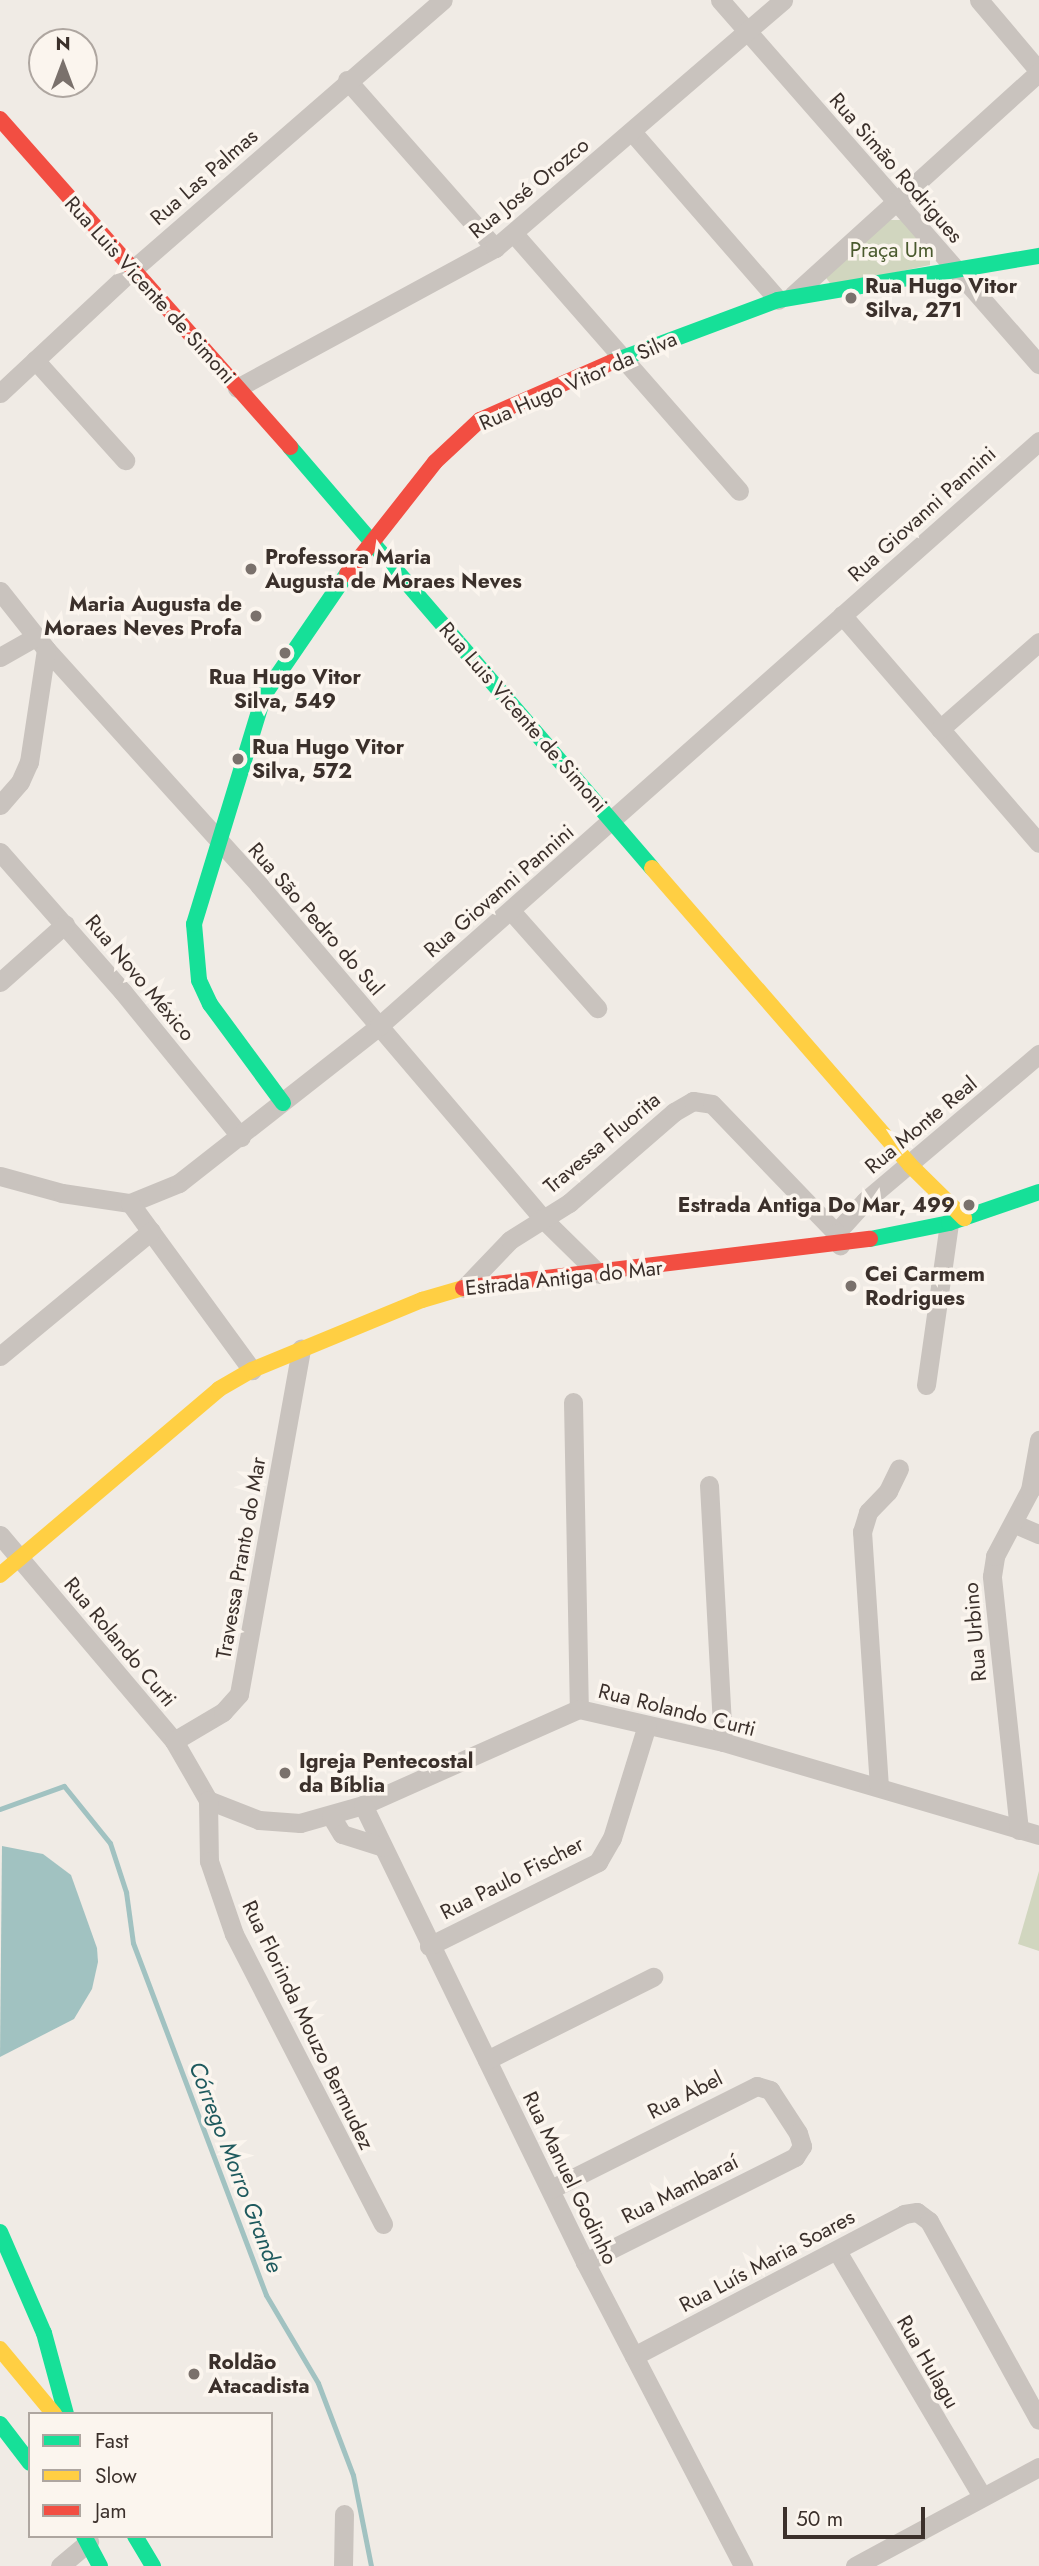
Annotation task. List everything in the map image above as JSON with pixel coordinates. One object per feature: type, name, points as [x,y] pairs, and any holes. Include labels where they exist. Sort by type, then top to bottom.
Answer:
[{"type":"street","name":"Rua Las Palmas","points":[[0,393],[131,271],[347,80],[443,0]]},
{"type":"street","name":"Rua Simão Rodrigues","points":[[720,0],[1039,364]]},
{"type":"street","name":"Rua José Orozco","points":[[237,388],[495,248],[515,234],[783,0]]},
{"type":"street","points":[[633,133],[786,298],[898,203],[1039,72],[979,0]]},
{"type":"street","points":[[347,80],[495,248]]},
{"type":"street","name":"Rua Luis Vicente de Simoni","points":[[0,119],[131,271],[371,539],[957,1220]]},
{"type":"street","points":[[515,234],[739,491]]},
{"type":"street","name":"Rua Hugo Vitor da Silva","points":[[283,1103],[210,1004],[199,980],[194,924],[264,695],[371,539],[435,462],[480,420],[622,358],[786,298],[1039,256]]},
{"type":"street","points":[[35,360],[125,460]]},
{"type":"street","name":"Rua Giovanni Pannini","points":[[130,1203],[179,1182],[241,1137],[379,1026],[1039,441]]},
{"type":"street","name":"Rua São Pedro do Sul","points":[[0,591],[40,643],[379,1026],[542,1219],[599,1274]]},
{"type":"street","points":[[842,615],[1039,843]]},
{"type":"street","points":[[940,729],[1039,642]]},
{"type":"street","points":[[0,657],[40,643],[29,762],[20,782],[0,805]]},
{"type":"street","name":"Rua Novo México","points":[[0,852],[65,925],[241,1137]]},
{"type":"street","points":[[511,911],[597,1008]]},
{"type":"street","points":[[0,982],[65,925]]},
{"type":"street","name":"Rua Monte Real","points":[[838,1239],[856,1210],[1039,1054]]},
{"type":"street","name":"Travessa Fluorita","points":[[464,1287],[510,1240],[569,1203],[674,1112],[694,1101],[712,1104],[838,1239]]},
{"type":"street","points":[[0,1175],[62,1193],[130,1203],[252,1370]]},
{"type":"street","name":"Estrada Antiga do Mar","points":[[0,1575],[194,1407],[252,1370],[464,1287],[599,1274],[957,1220],[1039,1192]]},
{"type":"street","points":[[926,1385],[957,1220]]},
{"type":"street","points":[[0,1356],[151,1231]]},
{"type":"street","name":"Travessa Pranto do Mar","points":[[174,1741],[223,1712],[239,1694],[301,1349]]},
{"type":"street","points":[[573,1402],[579,1709]]},
{"type":"street","name":"Rua Urbino","points":[[1019,1830],[994,1606],[995,1556],[1030,1490],[1039,1440]]},
{"type":"street","points":[[879,1787],[862,1558],[864,1521],[899,1468]]},
{"type":"street","points":[[709,1485],[723,1742]]},
{"type":"street","points":[[1011,1529],[1039,1534]]},
{"type":"street","name":"Rua Rolando Curti","points":[[0,1535],[174,1741],[208,1800],[259,1820],[300,1823],[363,1805],[579,1709],[723,1742],[1039,1835]]},
{"type":"street","name":"Rua Paulo Fischer","points":[[429,1946],[598,1863],[612,1838],[647,1725]]},
{"type":"street","name":"Rua Florinda Mouzo Bermudez","points":[[208,1800],[209,1861],[234,1934],[383,2224]]},
{"type":"street","name":"Rua Manuel Godinho","points":[[363,1805],[429,1946],[585,2262],[743,2566]]},
{"type":"street","points":[[331,1816],[342,1834],[383,1847]]},
{"type":"street","points":[[487,2060],[653,1977]]},
{"type":"street","name":"Rua Abel","points":[[551,2189],[757,2085],[770,2090],[798,2133],[802,2147],[794,2157]]},
{"type":"street","name":"Rua Mambaraí","points":[[585,2262],[794,2157]]},
{"type":"street","name":"Rua Luís Maria Soares","points":[[634,2357],[904,2214],[923,2214],[1039,2420]]},
{"type":"street","points":[[0,2232],[44,2333],[65,2412]]},
{"type":"street","name":"Rua Hulagu","points":[[836,2250],[982,2496]]},
{"type":"street","points":[[0,2349],[52,2412]]},
{"type":"street","points":[[0,2424],[28,2460]]},
{"type":"street","points":[[855,2566],[1039,2467]]},
{"type":"street","points":[[343,2566],[344,2514]]},
{"type":"street","points":[[136,2538],[153,2566]]},
{"type":"street","points":[[60,2566],[87,2539],[100,2566]]},
{"type":"green space","name":"Praça Um","points":[[887,220],[903,220],[930,254],[930,265],[832,286],[824,275]]},
{"type":"green space","points":[[1039,1871],[1039,1951],[1018,1944]]},
{"type":"water","points":[[2,1846],[43,1854],[71,1875],[97,1948],[98,1962],[92,1989],[74,2019],[0,2057]]},
{"type":"waterway","name":"Córrego Morro Grande","points":[[0,1809],[64,1786],[110,1843],[126,1892],[133,1943],[266,2295],[318,2383],[353,2475],[371,2566]]},
{"type":"traffic: fast","points":[[612,362],[778,300],[1039,256]]},
{"type":"traffic: fast","points":[[290,447],[652,868]]},
{"type":"traffic: fast","points":[[283,1103],[210,1004],[199,980],[194,924],[264,695],[347,574]]},
{"type":"traffic: fast","points":[[870,1239],[949,1223],[1039,1192]]},
{"type":"traffic: fast","points":[[0,2232],[44,2333],[65,2412]]},
{"type":"traffic: fast","points":[[0,2424],[28,2460]]},
{"type":"traffic: fast","points":[[85,2538],[100,2566]]},
{"type":"traffic: fast","points":[[136,2538],[153,2566]]},
{"type":"traffic: slow","points":[[652,868],[910,1165],[964,1218]]},
{"type":"traffic: slow","points":[[0,1575],[219,1389],[252,1370],[422,1300],[463,1288]]},
{"type":"traffic: slow","points":[[0,2349],[52,2412]]},
{"type":"traffic: jam","points":[[0,119],[290,447]]},
{"type":"traffic: jam","points":[[347,574],[435,462],[480,420],[612,362]]},
{"type":"traffic: jam","points":[[463,1288],[870,1239]]},
{"type":"place","name":"Rua Hugo Vitor Silva, 271","points":[[851,298]]},
{"type":"place","name":"Professora Maria Augusta de Moraes Neves","points":[[251,569]]},
{"type":"place","name":"Maria Augusta de Moraes Neves Profa","points":[[256,616]]},
{"type":"place","name":"Rua Hugo Vitor Silva, 549","points":[[285,653]]},
{"type":"place","name":"Rua Hugo Vitor Silva, 572","points":[[238,759]]},
{"type":"place","name":"Estrada Antiga Do Mar, 499","points":[[969,1205]]},
{"type":"place","name":"Cei Carmem Rodrigues","points":[[851,1286]]},
{"type":"place","name":"Igreja Pentecostal da Bíblia","points":[[285,1773]]},
{"type":"place","name":"Roldão Atacadista","points":[[194,2374]]}]
